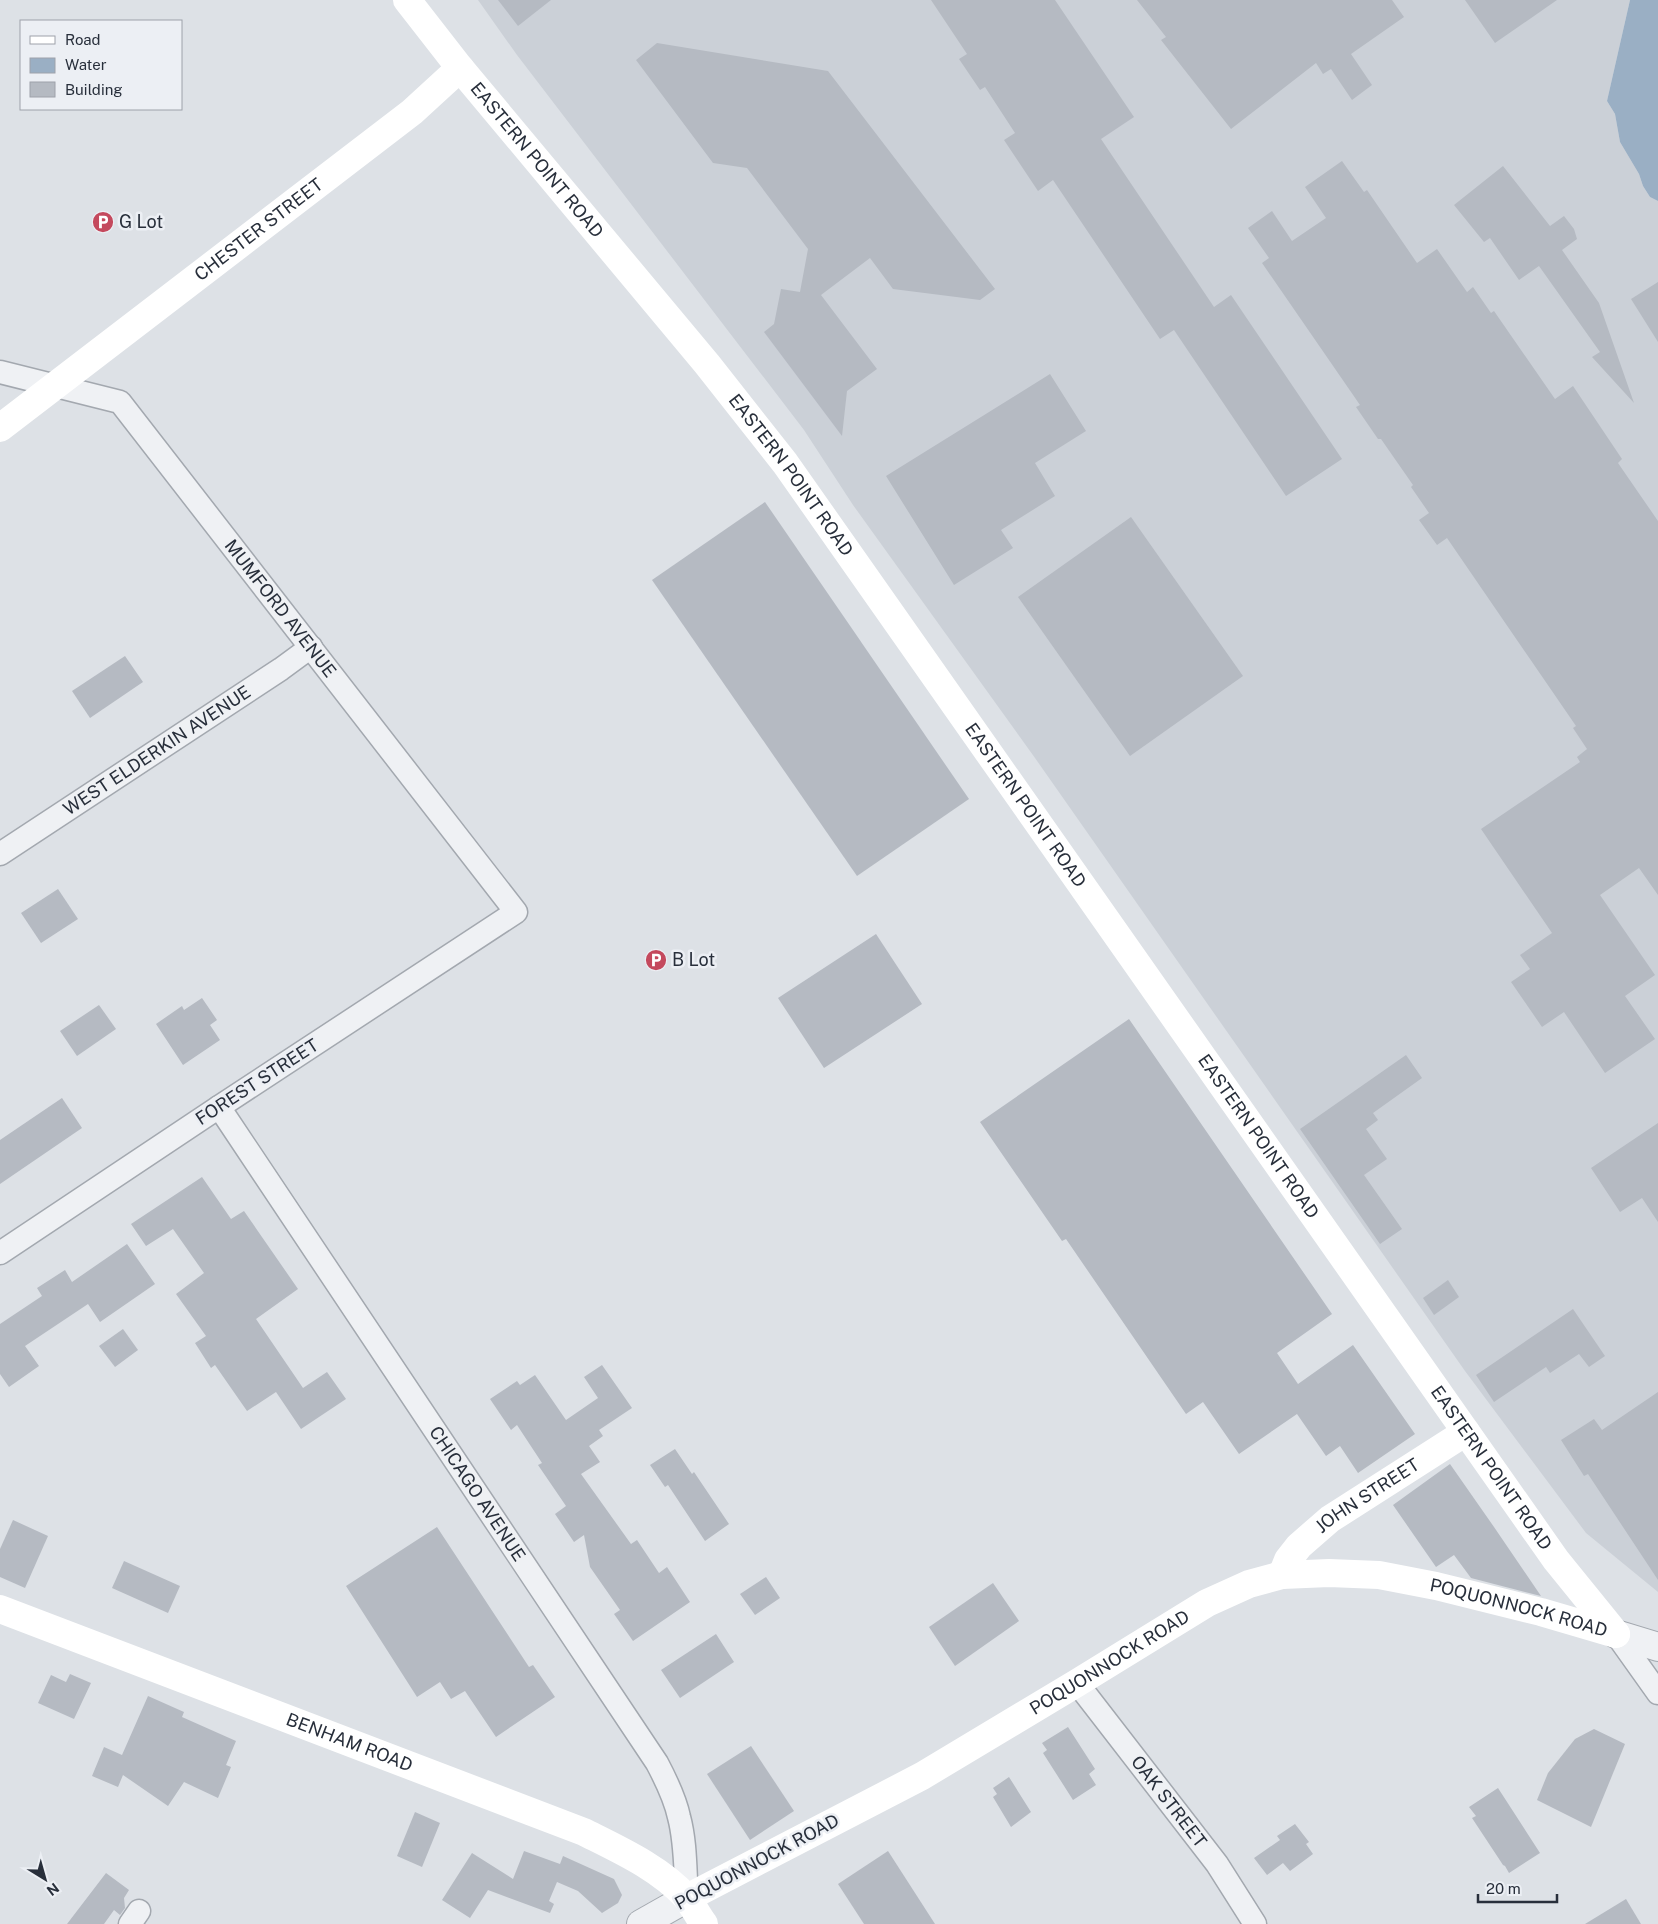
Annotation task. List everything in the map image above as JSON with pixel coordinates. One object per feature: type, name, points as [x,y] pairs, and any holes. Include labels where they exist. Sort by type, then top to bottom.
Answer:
[{"type":"main road","name":"EASTERN POINT ROAD","points":[[407,0],[460,68],[707,364],[785,463],[1556,1560],[1616,1634]]},
{"type":"main road","name":"CHESTER STREET","points":[[0,428],[412,112],[460,68]]},
{"type":"main road","name":"JOHN STREET","points":[[1282,1575],[1288,1560],[1299,1546],[1330,1519],[1466,1432]]},
{"type":"main road","name":"POQUONNOCK ROAD","points":[[687,1898],[922,1776],[1207,1603],[1249,1584],[1282,1575],[1329,1573],[1379,1575],[1436,1586],[1541,1612],[1616,1634]]},
{"type":"main road","name":"BENHAM ROAD","points":[[0,1609],[584,1832],[638,1859],[687,1898],[704,1924]]},
{"type":"street","name":"MUMFORD AVENUE","points":[[0,372],[120,402],[516,912]]},
{"type":"street","name":"WEST ELDERKIN AVENUE","points":[[0,854],[311,647]]},
{"type":"street","name":"FOREST STREET","points":[[0,1253],[516,912]]},
{"type":"street","name":"CHICAGO AVENUE","points":[[219,1107],[657,1763],[669,1787],[680,1817],[684,1841],[687,1898]]},
{"type":"street","points":[[1616,1634],[1658,1646]]},
{"type":"street","points":[[1616,1634],[1658,1693]]},
{"type":"street","name":"OAK STREET","points":[[1077,1683],[1217,1864],[1254,1924]]},
{"type":"street","name":"POQUONNOCK ROAD","points":[[641,1924],[687,1898]]},
{"type":"shaded area","points":[[478,0],[1630,0],[1607,101],[1615,114],[1620,142],[1650,197],[1658,201],[1658,1592],[1586,1533],[1465,1371],[1035,758],[853,505],[804,430],[517,55]]},
{"type":"water","points":[[1630,0],[1658,0],[1658,201],[1650,197],[1620,142],[1615,114],[1607,101]]},
{"type":"building","points":[[498,0],[551,0],[518,26]]},
{"type":"building","points":[[931,0],[1055,0],[1134,117],[1101,139],[1214,307],[1231,295],[1342,459],[1286,496],[1174,330],[1160,339],[1053,180],[1038,191],[1004,140],[1015,133],[985,87],[980,90],[959,59],[967,54]]},
{"type":"building","points":[[1137,0],[1392,0],[1404,17],[1351,54],[1372,85],[1352,100],[1331,69],[1323,74],[1316,63],[1231,129],[1161,40],[1166,37]]},
{"type":"building","points":[[1465,0],[1557,0],[1495,43]]},
{"type":"building","points":[[657,43],[828,71],[995,289],[980,300],[893,289],[870,258],[821,295],[877,369],[847,391],[842,436],[764,332],[774,324],[781,289],[800,292],[808,249],[747,168],[713,163],[636,60]]},
{"type":"building","points":[[1342,161],[1364,192],[1367,190],[1417,263],[1437,249],[1467,292],[1473,287],[1491,313],[1494,311],[1555,399],[1573,386],[1622,459],[1618,463],[1658,521],[1658,895],[1639,868],[1600,895],[1655,975],[1625,996],[1655,1039],[1605,1073],[1564,1012],[1542,1027],[1511,982],[1530,969],[1520,955],[1552,933],[1481,829],[1580,762],[1577,757],[1587,749],[1573,728],[1576,726],[1447,538],[1437,545],[1419,520],[1429,513],[1411,487],[1413,485],[1356,407],[1360,405],[1262,263],[1269,258],[1248,228],[1272,211],[1292,241],[1326,218],[1305,187]]},
{"type":"building","points":[[1503,166],[1550,226],[1564,216],[1574,229],[1577,239],[1562,250],[1599,303],[1634,403],[1592,357],[1600,352],[1539,266],[1519,280],[1490,238],[1484,242],[1454,205]]},
{"type":"building","points":[[1658,282],[1658,342],[1631,299]]},
{"type":"building","points":[[1050,374],[1086,431],[1035,463],[1055,496],[1001,530],[1013,548],[954,585],[886,476]]},
{"type":"building","points":[[765,502],[969,799],[857,876],[652,580]]},
{"type":"building","points":[[1131,517],[1243,676],[1130,756],[1018,597]]},
{"type":"building","points":[[125,656],[143,682],[90,718],[72,691]]},
{"type":"building","points":[[58,889],[78,919],[41,943],[21,913]]},
{"type":"building","points":[[876,934],[922,1004],[824,1068],[778,998]]},
{"type":"building","points":[[202,998],[217,1020],[210,1025],[220,1040],[183,1065],[156,1024],[182,1006],[184,1010]]},
{"type":"building","points":[[99,1005],[116,1029],[77,1056],[60,1031]]},
{"type":"building","points":[[1129,1019],[1332,1314],[1277,1353],[1298,1384],[1353,1345],[1415,1434],[1358,1473],[1340,1446],[1326,1456],[1297,1414],[1239,1454],[1203,1402],[1186,1414],[1066,1239],[1062,1241],[980,1122]]},
{"type":"building","points":[[1406,1055],[1422,1078],[1373,1113],[1378,1120],[1366,1129],[1387,1159],[1364,1175],[1402,1229],[1380,1244],[1300,1129]]},
{"type":"building","points":[[62,1098],[82,1128],[0,1184],[0,1140]]},
{"type":"building","points":[[1658,1123],[1658,1222],[1642,1198],[1620,1212],[1591,1168]]},
{"type":"building","points":[[202,1177],[231,1219],[244,1211],[298,1289],[256,1319],[303,1388],[327,1372],[346,1399],[301,1429],[276,1392],[247,1411],[215,1365],[211,1368],[195,1343],[206,1336],[176,1294],[204,1273],[173,1229],[146,1246],[131,1224]]},
{"type":"building","points":[[127,1244],[155,1284],[100,1322],[88,1304],[25,1346],[39,1366],[9,1387],[0,1374],[0,1324],[42,1296],[37,1288],[65,1270],[72,1282]]},
{"type":"building","points":[[1448,1280],[1459,1297],[1434,1315],[1423,1298]]},
{"type":"building","points":[[1573,1309],[1605,1356],[1589,1367],[1579,1354],[1550,1373],[1546,1367],[1494,1402],[1476,1375]]},
{"type":"building","points":[[123,1329],[138,1350],[115,1367],[99,1346]]},
{"type":"building","points":[[602,1365],[632,1408],[599,1430],[603,1436],[589,1446],[600,1462],[581,1474],[631,1544],[637,1540],[659,1573],[667,1567],[690,1602],[633,1641],[614,1614],[620,1610],[590,1567],[584,1535],[574,1542],[555,1514],[566,1506],[538,1465],[542,1463],[517,1425],[511,1430],[490,1399],[517,1381],[520,1385],[535,1375],[566,1420],[598,1398],[584,1377]]},
{"type":"building","points":[[1658,1392],[1658,1580],[1588,1474],[1584,1476],[1561,1440],[1594,1419],[1602,1430]]},
{"type":"building","points":[[675,1449],[692,1474],[694,1472],[729,1524],[705,1541],[668,1485],[665,1487],[650,1465]]},
{"type":"building","points":[[1450,1464],[1541,1596],[1471,1578],[1454,1555],[1436,1567],[1393,1505]]},
{"type":"building","points":[[13,1520],[48,1536],[25,1588],[0,1577],[0,1549]]},
{"type":"building","points":[[437,1527],[529,1667],[533,1665],[555,1697],[496,1737],[465,1691],[451,1699],[440,1682],[417,1697],[346,1586]]},
{"type":"building","points":[[124,1561],[180,1586],[168,1613],[112,1588]]},
{"type":"building","points":[[766,1577],[780,1598],[755,1615],[740,1594]]},
{"type":"building","points":[[993,1583],[1019,1621],[955,1666],[929,1627]]},
{"type":"building","points":[[716,1634],[734,1662],[680,1698],[661,1670]]},
{"type":"building","points":[[70,1674],[91,1683],[74,1719],[38,1703],[51,1675],[66,1682]]},
{"type":"building","points":[[148,1696],[184,1712],[182,1717],[236,1741],[226,1765],[231,1767],[218,1798],[184,1782],[168,1806],[123,1775],[118,1787],[92,1776],[104,1747],[122,1755]]},
{"type":"building","points":[[1068,1727],[1095,1769],[1089,1774],[1096,1785],[1073,1800],[1043,1753],[1047,1750],[1042,1743]]},
{"type":"building","points":[[1594,1729],[1625,1744],[1591,1827],[1537,1800],[1548,1773],[1575,1739]]},
{"type":"building","points":[[751,1746],[794,1811],[750,1840],[707,1774]]},
{"type":"building","points":[[1009,1777],[1031,1812],[1011,1827],[993,1797],[997,1794],[993,1788]]},
{"type":"building","points":[[1498,1788],[1540,1853],[1509,1873],[1472,1818],[1476,1816],[1469,1807]]},
{"type":"building","points":[[415,1812],[440,1823],[422,1867],[397,1856]]},
{"type":"building","points":[[1295,1824],[1309,1842],[1306,1844],[1313,1854],[1290,1871],[1283,1863],[1267,1875],[1254,1858],[1280,1840],[1277,1836]]},
{"type":"building","points":[[524,1851],[560,1864],[563,1856],[614,1879],[622,1895],[618,1903],[602,1913],[578,1891],[557,1882],[549,1901],[554,1904],[550,1913],[488,1890],[470,1918],[442,1900],[472,1853],[513,1879]]},
{"type":"building","points":[[888,1851],[935,1924],[864,1924],[838,1884]]},
{"type":"building","points":[[106,1873],[129,1890],[124,1898],[125,1908],[120,1915],[114,1910],[104,1924],[67,1924]]},
{"type":"building","points":[[1626,1899],[1641,1924],[1585,1924]]},
{"type":"place","name":"G Lot","points":[[103,222]]},
{"type":"place","name":"B Lot","points":[[656,960]]}]
